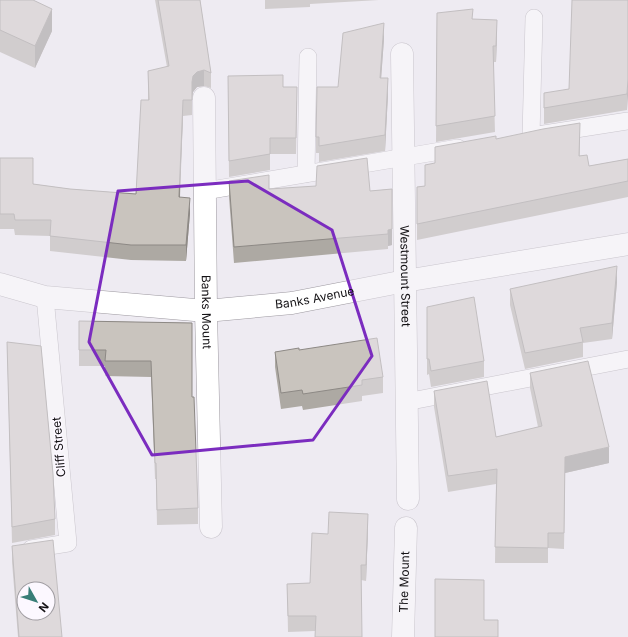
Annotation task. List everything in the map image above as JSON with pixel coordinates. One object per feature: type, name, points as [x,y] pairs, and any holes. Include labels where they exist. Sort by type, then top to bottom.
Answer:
[{"type":"street","name":"Westmount Street","points":[[402,54],[408,499]]},
{"type":"street","name":"Banks Mount","points":[[204,98],[206,312],[211,527]]},
{"type":"street","name":"Banks Avenue","points":[[0,284],[45,297],[206,312],[292,303],[405,281],[628,244]]},
{"type":"street","name":"The Mount","points":[[403,637],[406,528]]},
{"type":"lane","points":[[534,18],[524,137],[628,121]]},
{"type":"lane","points":[[306,174],[308,57]]},
{"type":"lane","points":[[205,191],[471,146]]},
{"type":"lane","name":"Cliff Street","points":[[15,552],[68,543],[45,297]]},
{"type":"lane","points":[[406,402],[628,358]]},
{"type":"highlighted area","points":[[248,181],[332,230],[372,356],[313,440],[152,455],[89,342],[118,191]]},
{"type":"building","points":[[0,0],[33,0],[52,9],[35,46],[0,30]]},
{"type":"building","points":[[158,0],[200,0],[211,73],[204,70],[197,72],[193,76],[192,100],[183,100],[179,197],[190,198],[186,245],[131,245],[50,236],[51,220],[15,220],[14,214],[0,214],[0,158],[33,158],[33,184],[70,189],[136,194],[141,100],[149,100],[148,71],[169,66]]},
{"type":"building","points":[[572,0],[628,0],[627,94],[544,108],[544,93],[569,89]]},
{"type":"building","points":[[473,9],[472,19],[497,20],[496,46],[493,46],[495,116],[436,126],[437,13]]},
{"type":"building","points":[[384,23],[380,78],[388,78],[385,135],[319,146],[319,137],[316,137],[317,87],[338,87],[343,33]]},
{"type":"building","points":[[283,75],[283,87],[297,87],[296,138],[270,138],[270,154],[229,161],[228,76]]},
{"type":"building","points":[[580,123],[579,156],[587,155],[589,166],[628,159],[628,181],[417,224],[417,187],[425,186],[425,165],[435,163],[435,147],[496,136],[496,139]]},
{"type":"building","points":[[367,158],[370,191],[392,189],[392,229],[388,230],[388,234],[234,247],[229,181],[269,175],[269,189],[316,186],[317,166]]},
{"type":"building","points":[[617,266],[612,323],[580,328],[583,342],[525,353],[510,289]]},
{"type":"building","points":[[474,297],[484,361],[431,371],[429,359],[427,359],[427,307]]},
{"type":"building","points":[[79,321],[192,323],[192,397],[194,397],[198,508],[157,510],[151,361],[105,361],[106,350],[79,350]]},
{"type":"building","points":[[377,338],[383,377],[362,380],[362,385],[303,394],[302,390],[281,393],[275,352],[299,348],[299,350]]},
{"type":"building","points":[[7,342],[41,346],[53,474],[55,519],[12,527]]},
{"type":"building","points":[[588,361],[609,447],[565,457],[564,533],[548,533],[548,548],[495,547],[497,469],[448,476],[434,391],[487,381],[496,437],[542,426],[530,373]]},
{"type":"building","points":[[329,512],[368,514],[366,565],[361,565],[362,637],[315,637],[316,616],[288,616],[287,584],[310,583],[312,533],[328,534]]},
{"type":"building","points":[[53,540],[62,637],[19,637],[18,621],[56,621],[56,581],[16,581],[16,598],[12,546]]},
{"type":"building","points":[[435,579],[484,580],[484,620],[498,620],[498,637],[435,637]]}]
